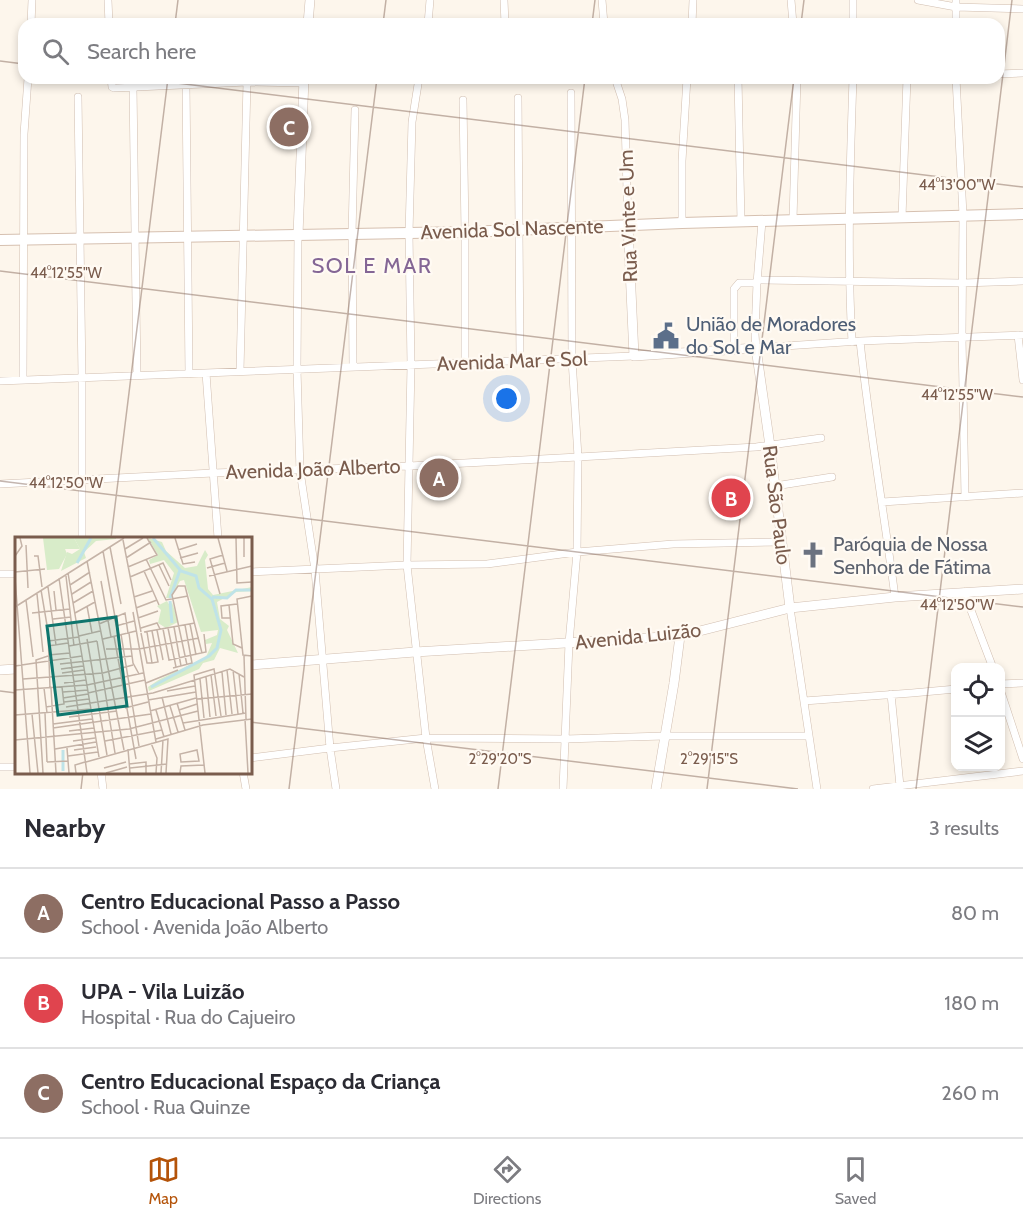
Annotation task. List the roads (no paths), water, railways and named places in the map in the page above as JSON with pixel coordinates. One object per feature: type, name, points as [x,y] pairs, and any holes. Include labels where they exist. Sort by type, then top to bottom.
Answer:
[{"type":"main road","name":"Avenida Sol Nascente","points":[[0,240],[465,232],[682,223],[1023,214]]},
{"type":"street","points":[[31,18],[32,0]]},
{"type":"street","points":[[108,0],[109,18]]},
{"type":"street","points":[[308,18],[310,0]]},
{"type":"street","points":[[428,18],[430,0]]},
{"type":"street","points":[[504,0],[505,18]]},
{"type":"street","points":[[602,0],[604,18]]},
{"type":"street","points":[[692,18],[693,0]]},
{"type":"street","points":[[791,0],[792,18]]},
{"type":"street","points":[[853,0],[853,18]]},
{"type":"street","points":[[918,0],[1023,9]]},
{"type":"street","points":[[1005,74],[1023,73]]},
{"type":"street","points":[[23,380],[24,134],[28,84]]},
{"type":"street","points":[[112,84],[114,88],[186,84],[189,374]]},
{"type":"street","points":[[240,371],[247,84]]},
{"type":"street","points":[[304,84],[298,235],[297,369],[300,471],[315,570],[330,748],[336,789]]},
{"type":"street","points":[[418,84],[412,122],[409,233],[411,365],[407,565],[415,652],[435,789]]},
{"type":"street","name":"Rua Vinte e Um","points":[[617,84],[625,120],[634,356]]},
{"type":"street","points":[[682,223],[682,161],[687,84]]},
{"type":"street","points":[[738,84],[741,222]]},
{"type":"street","points":[[794,220],[797,84]]},
{"type":"street","points":[[853,84],[849,283],[895,597]]},
{"type":"street","points":[[902,217],[907,84]]},
{"type":"street","points":[[956,84],[963,215],[962,337],[965,497]]},
{"type":"street","points":[[133,87],[137,376]]},
{"type":"street","points":[[563,789],[569,643],[577,552],[578,457],[572,359],[571,93]]},
{"type":"street","points":[[78,97],[82,537]]},
{"type":"street","points":[[518,99],[520,361]]},
{"type":"street","points":[[463,100],[465,363]]},
{"type":"street","points":[[353,367],[352,234],[356,110]]},
{"type":"street","name":"Rua São Paulo","points":[[762,221],[757,282],[756,348],[790,608],[817,789]]},
{"type":"street","points":[[734,350],[734,289],[739,283],[1023,281]]},
{"type":"street","points":[[1020,335],[1023,380]]},
{"type":"street","name":"Avenida Mar e Sol","points":[[0,381],[572,359],[856,341],[1020,335]]},
{"type":"street","points":[[206,373],[218,537]]},
{"type":"street","name":"Avenida João Alberto","points":[[0,484],[213,472],[300,471],[578,457],[770,446],[821,438]]},
{"type":"street","points":[[775,486],[832,477]]},
{"type":"street","points":[[882,502],[1023,493]]},
{"type":"street","points":[[252,572],[487,564],[577,552],[673,544],[782,542]]},
{"type":"street","name":"Avenida Luizão","points":[[252,664],[680,636],[790,608],[895,597],[1023,589]]},
{"type":"street","points":[[964,592],[991,663]]},
{"type":"street","points":[[656,789],[680,636]]},
{"type":"street","points":[[0,670],[15,669]]},
{"type":"street","points":[[1005,684],[1023,683]]},
{"type":"street","points":[[804,701],[951,689]]},
{"type":"street","points":[[891,694],[900,786]]},
{"type":"street","points":[[1005,704],[1023,759]]},
{"type":"street","points":[[252,758],[426,738],[808,736]]},
{"type":"street","points":[[0,767],[15,766]]},
{"type":"street","points":[[873,789],[928,786],[1023,771]]},
{"type":"street","points":[[101,774],[103,789]]},
{"type":"street","points":[[243,774],[246,789]]},
{"type":"place","name":"Centro Educacional Espaço da Criança","points":[[289,127]]},
{"type":"place","name":"União de Moradores do Sol e Mar","points":[[666,336]]},
{"type":"place","name":"Centro Educacional Passo a Passo","points":[[439,478]]},
{"type":"place","name":"UPA - Vila Luizão","points":[[731,498]]},
{"type":"place","name":"Paróquia de Nossa Senhora de Fátima","points":[[813,555]]},
{"type":"district","name":"SOL E MAR","points":[[372,265]]}]
